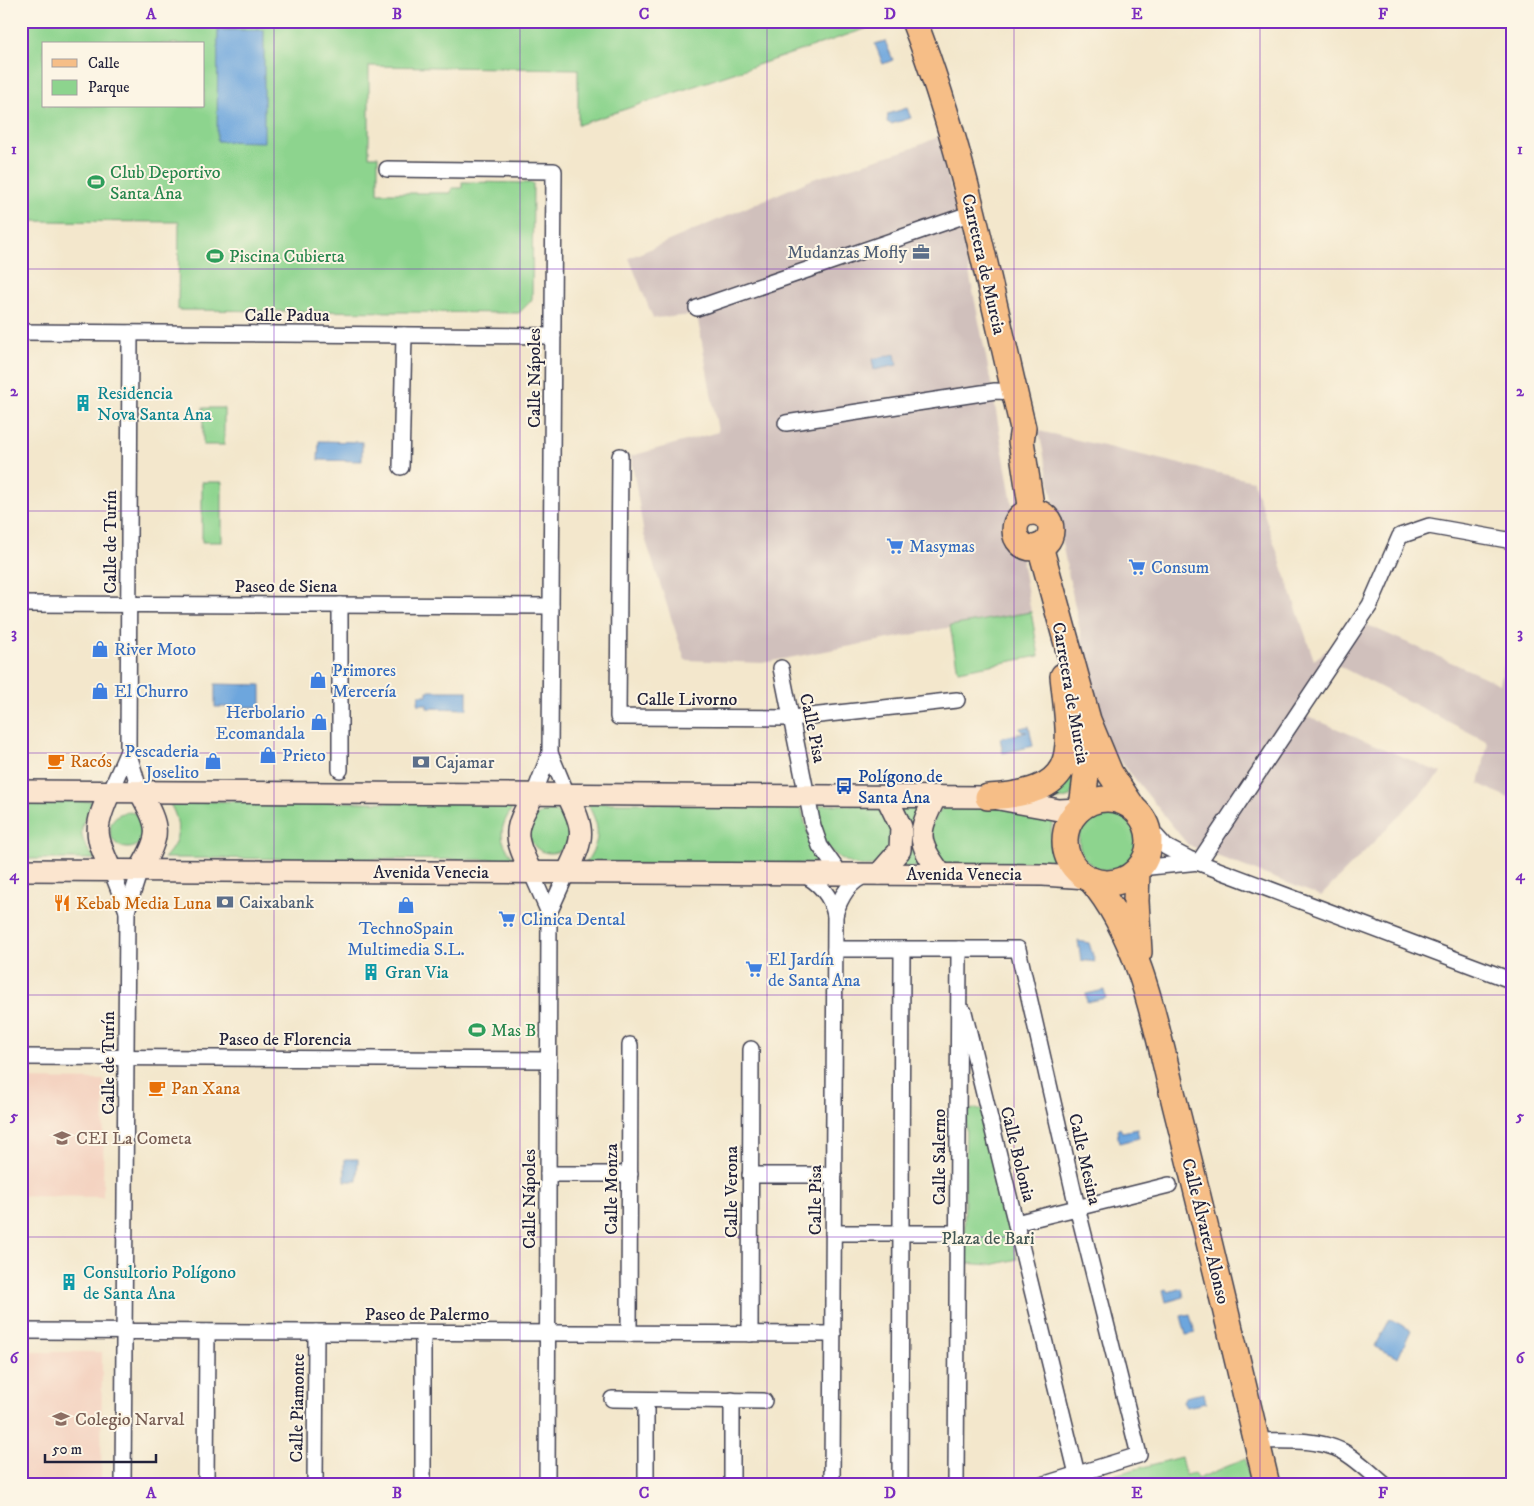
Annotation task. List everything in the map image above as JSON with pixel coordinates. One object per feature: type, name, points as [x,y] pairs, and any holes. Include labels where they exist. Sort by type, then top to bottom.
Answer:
[{"type":"main road","name":"Carretera de Murcia","points":[[914,21],[938,87],[972,213],[1022,428],[1021,441],[1032,512],[1045,516],[1051,527],[1049,538],[1040,546],[1056,609],[1095,740],[1114,779],[1132,806]]},
{"type":"main road","name":"Carretera de Murcia","points":[[1056,609],[1084,744],[1086,776],[1081,808]]},
{"type":"main road","points":[[988,797],[1021,794],[1038,789],[1052,780],[1066,761],[1070,738],[1056,609]]},
{"type":"main road","points":[[1103,799],[1118,800],[1132,806],[1141,815],[1147,826],[1149,849],[1138,870],[1119,882],[1104,883],[1089,879],[1071,864],[1066,848],[1068,824],[1081,808],[1103,799]]},
{"type":"main road","name":"Calle Álvarez Alonso","points":[[1138,870],[1136,926],[1142,977],[1194,1178],[1267,1485]]},
{"type":"main road","name":"Calle Álvarez Alonso","points":[[1089,879],[1114,912],[1142,977]]},
{"type":"street","name":"Calle Nápoles","points":[[387,169],[554,171],[550,754],[534,794]]},
{"type":"street","points":[[697,308],[972,213]]},
{"type":"street","name":"Calle Padua","points":[[21,332],[553,336]]},
{"type":"street","name":"Calle de Turín","points":[[130,332],[128,751],[140,792]]},
{"type":"street","points":[[401,467],[404,334]]},
{"type":"street","points":[[786,423],[996,391],[1014,392]]},
{"type":"street","name":"Calle Livorno","points":[[620,456],[618,717],[792,718],[958,700]]},
{"type":"street","points":[[1138,870],[1198,862],[1370,605],[1400,536],[1429,526],[1513,541]]},
{"type":"street","name":"Paseo de Siena","points":[[21,604],[551,606]]},
{"type":"street","points":[[340,605],[340,770]]},
{"type":"street","name":"Calle Pisa","points":[[781,668],[808,795]]},
{"type":"street","name":"Calle de Turín","points":[[110,792],[128,751]]},
{"type":"street","name":"Calle Nápoles","points":[[550,754],[568,794]]},
{"type":"street","points":[[21,791],[936,796],[988,797],[1059,810],[1081,808]]},
{"type":"street","points":[[110,792],[98,819],[98,842],[112,870]]},
{"type":"street","points":[[140,792],[155,819],[155,844],[140,870]]},
{"type":"street","points":[[531,872],[518,843],[518,822],[534,794]]},
{"type":"street","points":[[567,873],[581,845],[580,822],[568,794]]},
{"type":"street","points":[[808,795],[820,846],[840,874]]},
{"type":"street","points":[[874,874],[900,850],[901,827],[886,796]]},
{"type":"street","points":[[936,796],[921,825],[923,849],[941,874]]},
{"type":"street","points":[[1147,826],[1166,847],[1198,862],[1513,982]]},
{"type":"street","name":"Avenida Venecia","points":[[21,870],[941,874],[1050,875],[1089,879]]},
{"type":"street","name":"Calle de Turín","points":[[112,870],[128,911]]},
{"type":"street","name":"Calle de Turín","points":[[123,1485],[128,911],[140,870]]},
{"type":"street","name":"Calle Nápoles","points":[[531,872],[549,913],[546,1485]]},
{"type":"street","name":"Calle Nápoles","points":[[549,913],[567,873]]},
{"type":"street","name":"Calle Pisa","points":[[802,874],[820,886],[833,905],[835,915],[832,1485]]},
{"type":"street","name":"Calle Pisa","points":[[835,915],[840,898],[846,890],[859,877],[874,874]]},
{"type":"street","name":"Calle Mesina","points":[[835,949],[1018,949],[1077,1208],[1138,1455],[1042,1485]]},
{"type":"street","points":[[900,1485],[902,949]]},
{"type":"street","name":"Calle Salerno","points":[[956,1485],[958,949]]},
{"type":"street","name":"Calle Bolonia","points":[[958,989],[1077,1474]]},
{"type":"street","name":"Calle Monza","points":[[629,1334],[630,1045]]},
{"type":"street","name":"Calle Verona","points":[[750,1049],[750,1334]]},
{"type":"street","name":"Paseo de Florencia","points":[[21,1056],[549,1060]]},
{"type":"street","points":[[548,1174],[630,1174]]},
{"type":"street","points":[[750,1175],[834,1175]]},
{"type":"street","points":[[1016,1223],[1169,1185]]},
{"type":"street","points":[[833,1233],[957,1233]]},
{"type":"street","name":"Paseo de Palermo","points":[[21,1331],[833,1334]]},
{"type":"street","points":[[206,1485],[207,1332]]},
{"type":"street","name":"Calle Piamonte","points":[[315,1485],[316,1332]]},
{"type":"street","points":[[423,1333],[423,1485]]},
{"type":"street","points":[[612,1399],[764,1401]]},
{"type":"street","points":[[646,1400],[646,1485]]},
{"type":"street","points":[[732,1400],[732,1485]]},
{"type":"street","points":[[1256,1441],[1304,1442],[1342,1451],[1385,1485]]},
{"type":"shaded area","points":[[938,137],[959,221],[990,377],[1031,612],[762,663],[685,660],[644,535],[631,456],[718,432],[697,315],[653,318],[629,258],[813,179],[910,149]]},
{"type":"shaded area","points":[[1039,431],[1253,481],[1314,660],[1363,623],[1500,684],[1513,621],[1513,800],[1479,784],[1488,742],[1335,664],[1305,715],[1441,773],[1321,896],[1188,845],[1102,738]]},
{"type":"shaded area","name":"CEI La Cometa","points":[[21,1079],[104,1080],[103,1197],[21,1196]]},
{"type":"shaded area","name":"Colegio Narval","points":[[21,1352],[102,1352],[101,1485],[21,1485]]},
{"type":"green space","points":[[21,21],[883,21],[883,23],[578,125],[578,69],[369,66],[369,156],[378,156],[378,193],[451,193],[452,188],[462,188],[462,182],[533,183],[532,300],[519,313],[178,310],[179,222],[24,221],[21,310]]},
{"type":"green space","points":[[203,408],[224,408],[224,445],[203,445]]},
{"type":"green space","points":[[202,482],[222,482],[222,542],[202,542]]},
{"type":"green space","points":[[1031,612],[1039,656],[958,671],[950,626]]},
{"type":"green space","points":[[1074,767],[1076,785],[1070,797],[1059,800],[1029,796]]},
{"type":"green space","points":[[21,801],[96,801],[83,824],[82,837],[89,851],[96,859],[21,859]]},
{"type":"green space","points":[[168,801],[516,803],[506,818],[502,832],[505,845],[516,860],[164,858],[174,845],[178,830],[175,816]]},
{"type":"green space","points":[[587,803],[800,803],[816,864],[585,864],[594,848],[597,834],[595,820]]},
{"type":"green space","points":[[871,804],[884,815],[891,830],[892,838],[887,854],[881,861],[867,867],[858,866],[842,859],[829,849],[825,843],[821,829],[819,805]]},
{"type":"green space","points":[[898,806],[923,807],[924,867],[898,867]]},
{"type":"green space","points":[[943,806],[1017,807],[1054,817],[1051,842],[1058,866],[946,864],[934,852],[929,828]]},
{"type":"green space","points":[[550,811],[565,817],[571,832],[565,847],[550,853],[535,847],[529,832],[535,817]]},
{"type":"green space","points":[[128,812],[135,813],[141,817],[145,823],[145,837],[141,843],[135,847],[128,848],[121,847],[115,843],[111,837],[110,830],[111,823],[115,817],[121,813]]},
{"type":"green space","points":[[1108,812],[1119,814],[1132,825],[1137,841],[1135,852],[1124,865],[1108,870],[1097,868],[1084,857],[1079,841],[1081,830],[1092,817]]},
{"type":"green space","name":"Plaza de Bari","points":[[976,1108],[984,1111],[1017,1259],[991,1265],[964,1263],[966,1112]]},
{"type":"green space","points":[[1181,1457],[1185,1475],[1195,1473],[1197,1479],[1245,1459],[1251,1485],[1076,1485]]},
{"type":"water","points":[[218,30],[264,30],[264,142],[217,141]]},
{"type":"water","points":[[885,41],[893,60],[883,64],[875,44]]},
{"type":"water","points":[[907,108],[911,118],[891,124],[887,122],[888,114]]},
{"type":"water","points":[[895,354],[897,365],[874,370],[872,359]]},
{"type":"water","points":[[319,441],[362,442],[362,461],[318,460]]},
{"type":"water","points":[[215,684],[261,685],[261,707],[215,707]]},
{"type":"water","points":[[427,691],[467,691],[467,709],[427,708],[427,704],[418,704],[419,695],[427,695]]},
{"type":"water","points":[[1029,726],[1033,746],[1003,753],[1000,738],[1027,732],[1021,731],[1020,728]]},
{"type":"water","points":[[1078,941],[1089,943],[1095,962],[1081,960]]},
{"type":"water","points":[[1104,990],[1106,998],[1087,1002],[1086,994]]},
{"type":"water","points":[[1120,1128],[1122,1132],[1137,1129],[1139,1138],[1119,1143],[1117,1130]]},
{"type":"water","points":[[345,1159],[358,1159],[357,1181],[345,1181]]},
{"type":"water","points":[[1182,1288],[1184,1297],[1166,1302],[1163,1290],[1166,1289],[1168,1292]]},
{"type":"water","points":[[1190,1314],[1195,1333],[1186,1335],[1181,1316]]},
{"type":"water","points":[[1390,1319],[1411,1330],[1398,1358],[1375,1347]]},
{"type":"water","points":[[1204,1393],[1206,1403],[1186,1407],[1183,1402],[1185,1397]]},
{"type":"place","name":"Club Deportivo Santa Ana","points":[[96,182]]},
{"type":"place","name":"Mudanzas Mofly","points":[[921,252]]},
{"type":"place","name":"Piscina Cubierta","points":[[215,256]]},
{"type":"place","name":"Residencia Nova Santa Ana","points":[[83,403]]},
{"type":"place","name":"Masymas","points":[[895,546]]},
{"type":"place","name":"Consum","points":[[1137,567]]},
{"type":"place","name":"River Moto","points":[[100,649]]},
{"type":"place","name":"Primores Mercería","points":[[318,680]]},
{"type":"place","name":"El Churro","points":[[100,691]]},
{"type":"place","name":"Herbolario Ecomandala","points":[[319,722]]},
{"type":"place","name":"Prieto","points":[[268,755]]},
{"type":"place","name":"Racós","points":[[56,761]]},
{"type":"place","name":"Pescaderia Joselito","points":[[213,761]]},
{"type":"place","name":"Cajamar","points":[[421,762]]},
{"type":"place","name":"Polígono de Santa Ana","points":[[844,786]]},
{"type":"place","name":"Caixabank","points":[[225,902]]},
{"type":"place","name":"Kebab Media Luna","points":[[62,903]]},
{"type":"place","name":"TechnoSpain Multimedia S.L.","points":[[406,905]]},
{"type":"place","name":"Clinica Dental","points":[[507,919]]},
{"type":"place","name":"El Jardín de Santa Ana","points":[[754,969]]},
{"type":"place","name":"Gran Via","points":[[371,972]]},
{"type":"place","name":"Mas B","points":[[477,1030]]},
{"type":"place","name":"Pan Xana","points":[[157,1088]]},
{"type":"place","name":"CEI La Cometa","points":[[62,1138]]},
{"type":"place","name":"Consultorio Polígono de Santa Ana","points":[[69,1282]]},
{"type":"place","name":"Colegio Narval","points":[[61,1419]]}]
